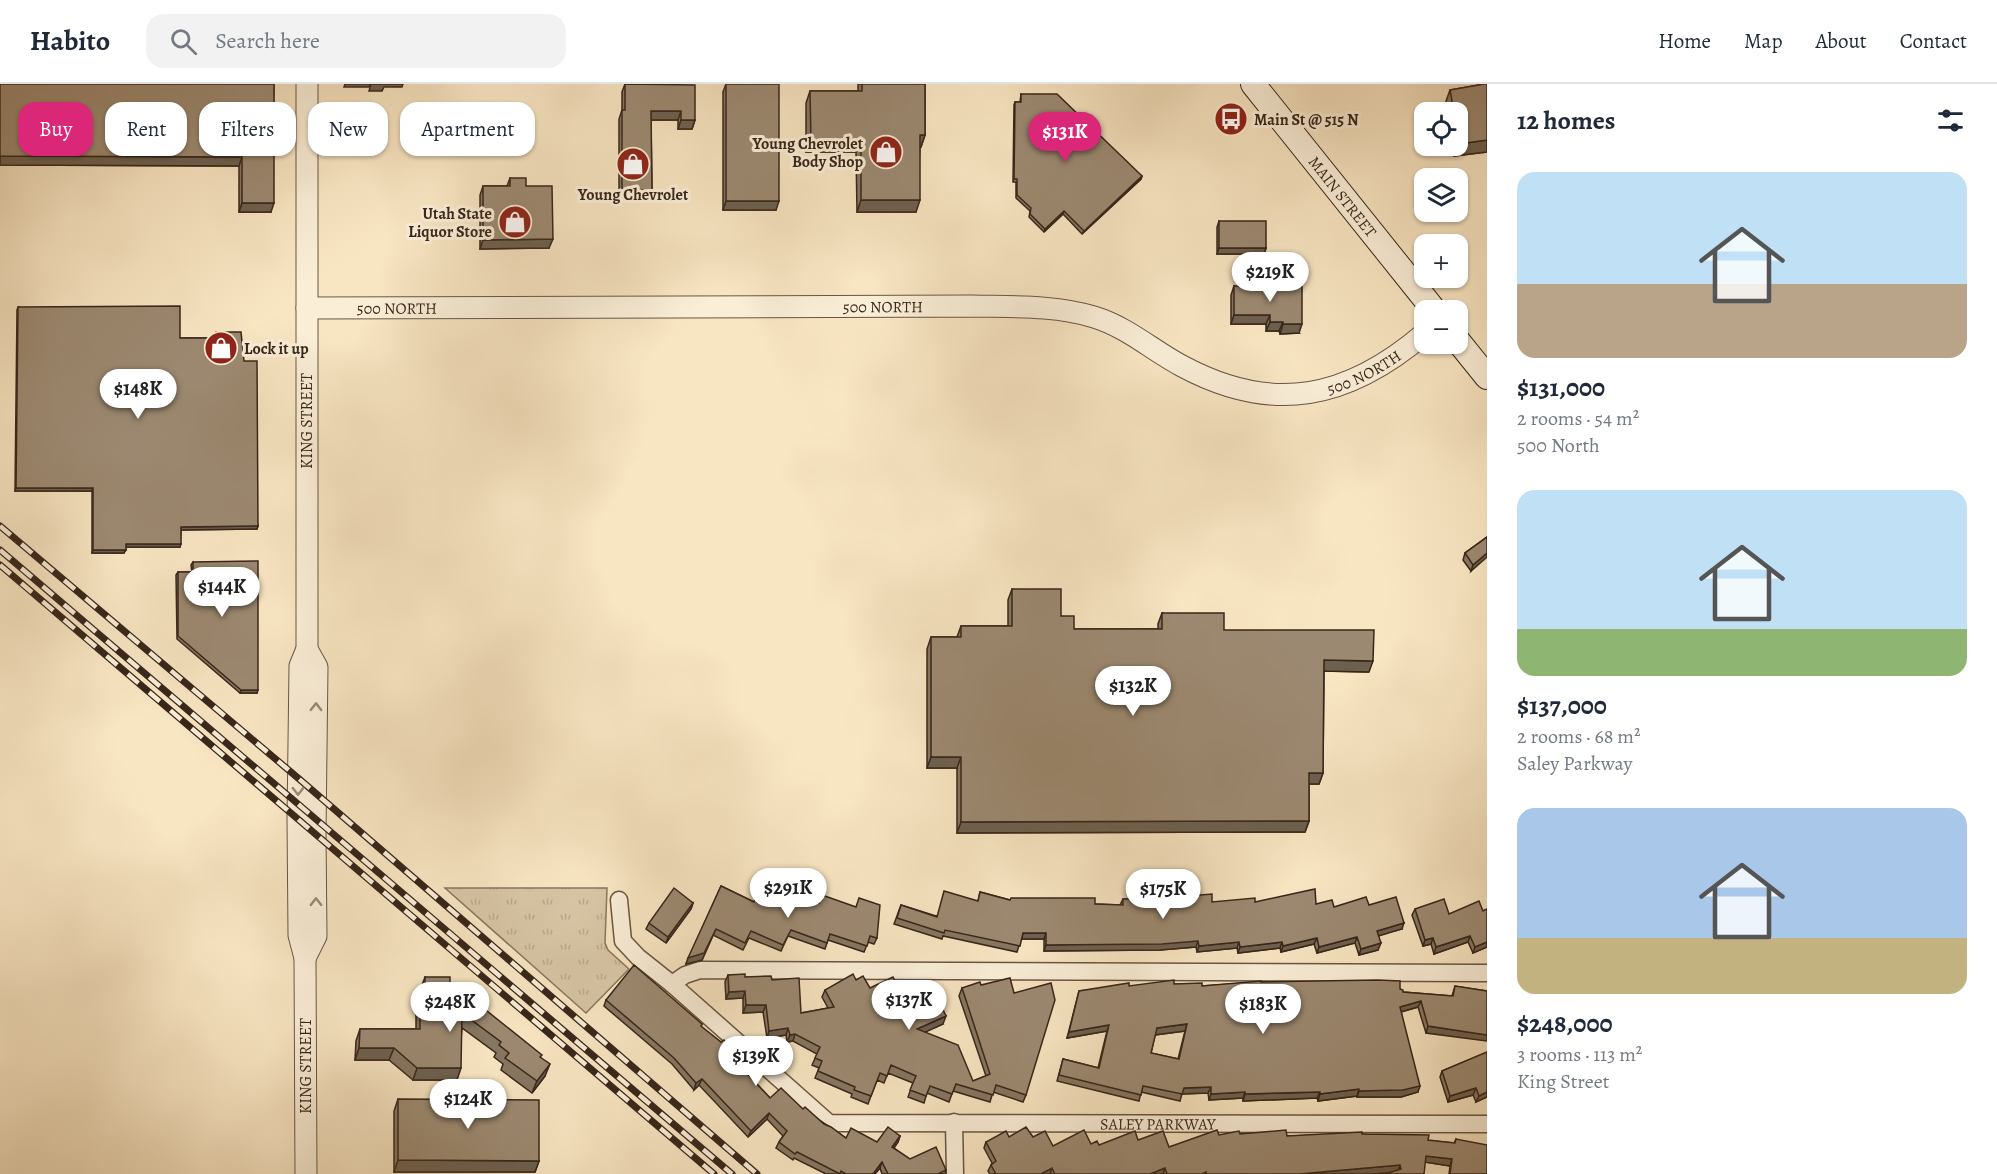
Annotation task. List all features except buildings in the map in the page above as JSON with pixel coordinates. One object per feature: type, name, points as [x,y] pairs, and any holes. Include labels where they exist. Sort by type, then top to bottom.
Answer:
[{"type":"main road","name":"MAIN STREET","points":[[1252,84],[1426,300]]},
{"type":"main road","points":[[1468,353],[1487,377]]},
{"type":"street","name":"KING STREET","points":[[306,1174],[305,958],[299,935],[297,819],[300,666],[307,649],[307,84]]},
{"type":"street","name":"500 NORTH","points":[[307,308],[972,306],[1050,309],[1080,313],[1108,322],[1209,379],[1238,389],[1274,394],[1316,391],[1349,382],[1397,356],[1414,342]]},
{"type":"street","points":[[619,900],[623,941],[638,957],[672,984],[685,975],[700,970],[1487,973]]},
{"type":"street","name":"SALEY PARKWAY","points":[[672,984],[829,1123],[1487,1124]]},
{"type":"street","points":[[954,1122],[956,1174]]},
{"type":"green space","points":[[445,888],[607,888],[605,943],[608,950],[629,969],[586,1013]]},
{"type":"railway","points":[[0,526],[298,778],[757,1174]]},
{"type":"railway","points":[[0,550],[732,1174]]},
{"type":"railway","points":[[0,565],[714,1174]]},
{"type":"place","name":"Main St @ 515 N","points":[[1231,119]]},
{"type":"place","name":"Young Chevrolet Body Shop","points":[[886,152]]},
{"type":"place","name":"Young Chevrolet","points":[[633,164]]},
{"type":"place","name":"Utah State Liquor Store","points":[[515,222]]},
{"type":"place","name":"Lock it up","points":[[221,348]]}]
